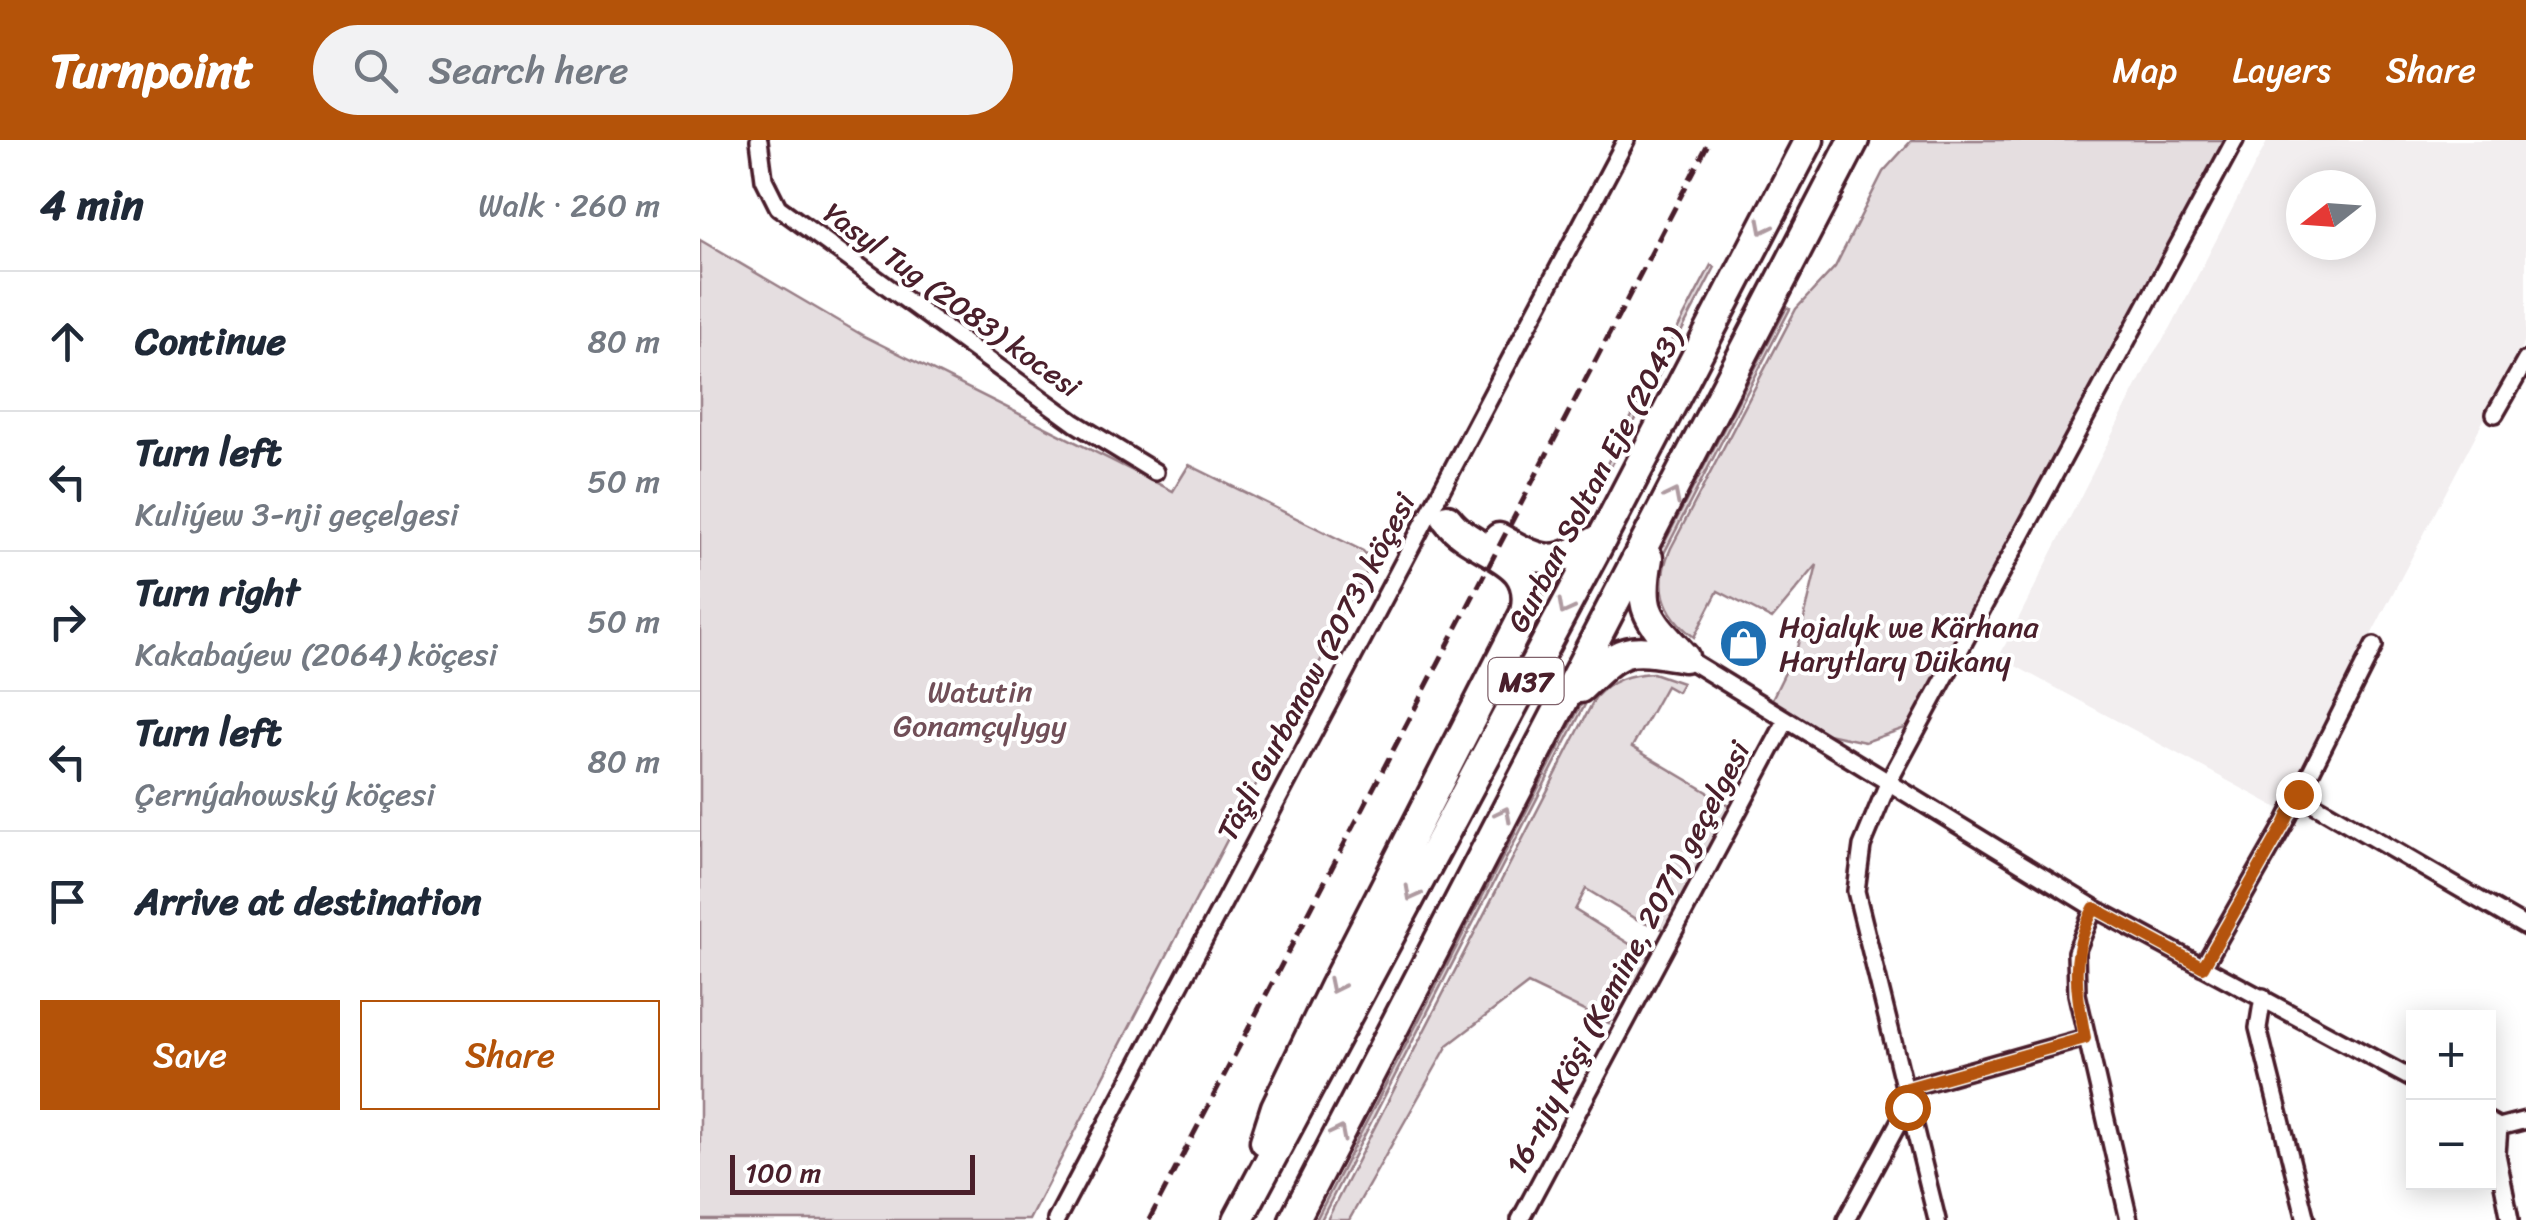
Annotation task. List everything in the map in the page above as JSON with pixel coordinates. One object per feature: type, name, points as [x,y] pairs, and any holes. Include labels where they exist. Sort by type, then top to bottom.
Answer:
[{"type":"highway","name":"Gurban Soltan Eje (2043)","points":[[1240,1217],[1809,140]]},
{"type":"highway","name":"M37","points":[[1294,1220],[1854,140]]},
{"type":"highway","points":[[1439,514],[1466,520],[1534,558],[1553,560],[1602,538]]},
{"type":"highway","points":[[1240,1217],[1276,1107],[1525,613],[1528,599],[1522,574],[1458,534],[1439,514]]},
{"type":"highway","points":[[1653,534],[1642,589],[1645,608],[1653,623],[1684,657]]},
{"type":"highway","points":[[1557,710],[1621,652],[1640,650],[1684,657]]},
{"type":"street","name":"Yasyl Tug (2083) kocesi","points":[[759,140],[764,180],[778,207],[1075,423],[1155,472]]},
{"type":"street","name":"Täşli Gurbanow (2073) köçesi","points":[[1056,1220],[1439,514],[1626,140]]},
{"type":"street","points":[[1937,1220],[1856,891],[1862,846],[1888,781],[2235,140]]},
{"type":"street","points":[[2495,414],[2526,360]]},
{"type":"street","points":[[2203,967],[2285,823],[2374,646]]},
{"type":"street","points":[[1684,657],[2094,908],[2406,1076]]},
{"type":"street","name":"16-njy Köşi (Kemine, 2071) geçelgesi","points":[[1520,1220],[1786,721]]},
{"type":"street","points":[[2298,794],[2526,927]]},
{"type":"street","points":[[2094,908],[2076,952],[2077,994],[2129,1220]]},
{"type":"street","points":[[2262,996],[2258,1028],[2306,1220]]},
{"type":"street","points":[[1904,1089],[2085,1038]]},
{"type":"street","points":[[1846,1220],[1907,1107]]},
{"type":"street","points":[[2496,1124],[2526,1120]]},
{"type":"street","points":[[2496,1144],[2510,1220]]},
{"type":"shaded area","points":[[2268,140],[2526,140],[2526,339],[2280,809],[1999,657],[2153,354],[2170,329]]},
{"type":"green space","points":[[1912,140],[2225,140],[1908,727],[1865,742],[1828,734],[1772,699],[1797,648],[1817,565],[1772,619],[1718,591],[1694,637],[1668,608],[1662,586],[1671,548],[1796,309],[1835,267],[1883,172]]},
{"type":"green space","name":"Watutin Gonamçylygy","points":[[700,240],[862,335],[1173,491],[1189,465],[1363,551],[1372,562],[1029,1220],[700,1220]]},
{"type":"green space","points":[[1711,265],[1715,267],[1580,526],[1576,523]]},
{"type":"green space","points":[[1787,307],[1790,309],[1660,561],[1656,559]]},
{"type":"green space","points":[[1653,673],[1682,683],[1677,692],[1666,686],[1632,747],[1731,806],[1665,930],[1634,918],[1586,889],[1575,910],[1652,958],[1629,998],[1615,990],[1605,1006],[1614,1014],[1609,1023],[1528,984],[1448,1045],[1349,1220],[1327,1220],[1595,698],[1621,679]]},
{"type":"green space","points":[[1587,693],[1590,695],[1321,1220],[1316,1220]]},
{"type":"railway","points":[[1149,1220],[1710,140]]},
{"type":"place","name":"Hojalyk we Kärhana Harytlary Dükany","points":[[1744,644]]},
{"type":"route","points":[[1907,1107],[1904,1089],[2085,1038],[2077,994],[2076,952],[2094,908],[2203,967],[2298,794]]}]
